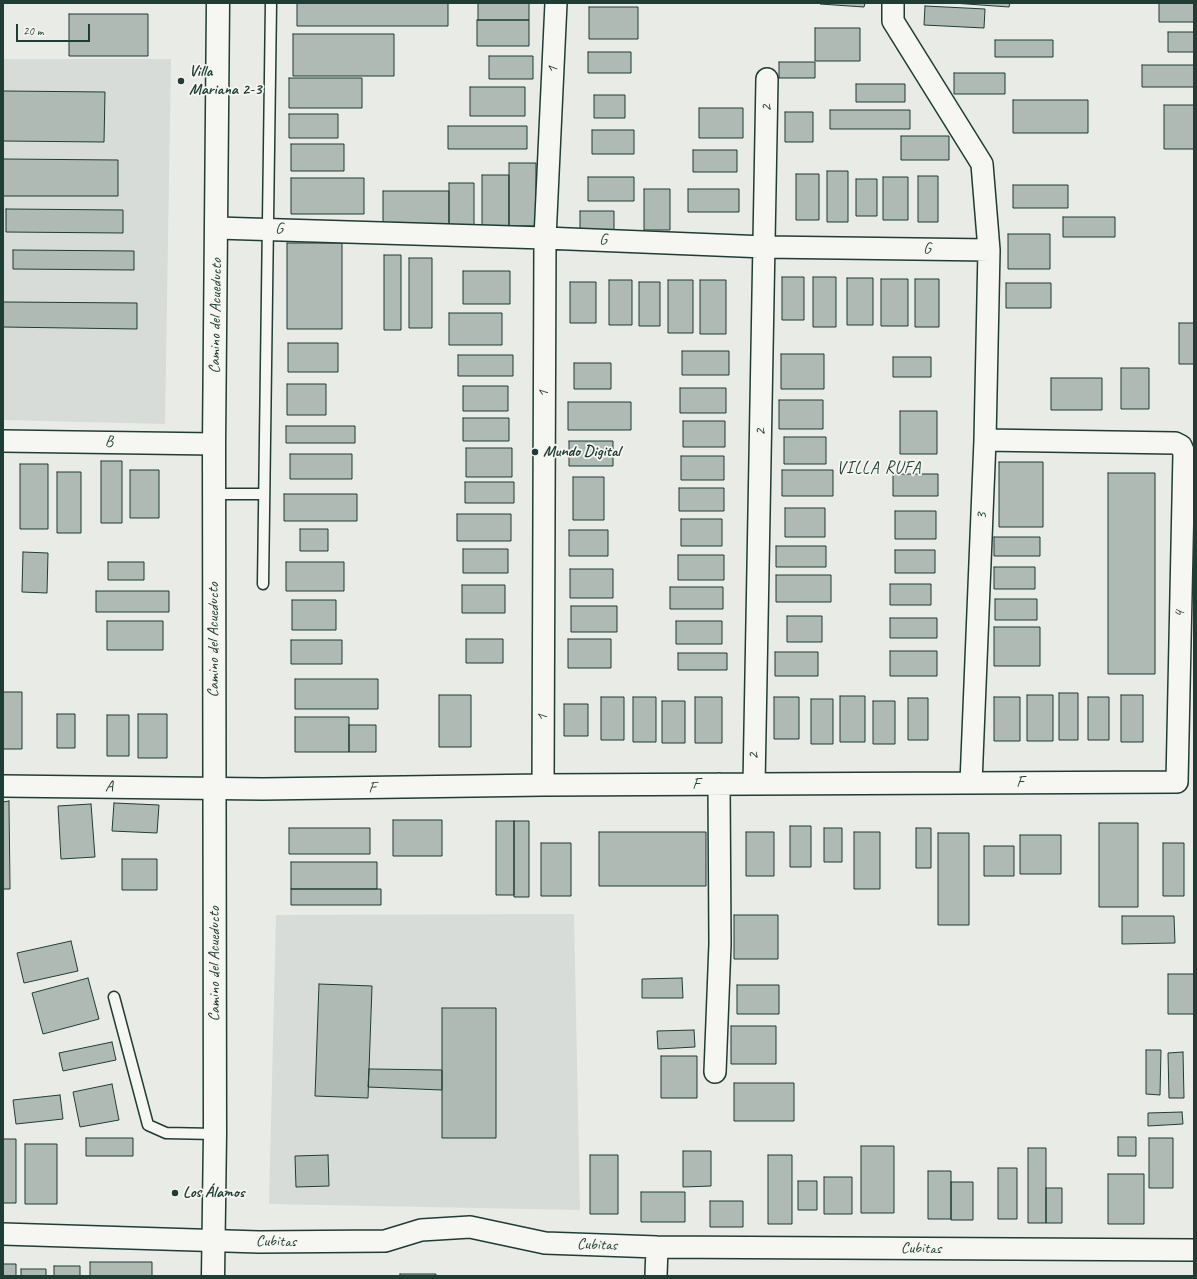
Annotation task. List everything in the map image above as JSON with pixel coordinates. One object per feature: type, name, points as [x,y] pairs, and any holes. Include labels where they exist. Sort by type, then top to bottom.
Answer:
[{"type":"main road","name":"Camino del Acueducto","points":[[213,1276],[215,1134],[214,444],[218,3]]},
{"type":"street","name":"1","points":[[543,785],[545,238],[556,3]]},
{"type":"street","points":[[893,3],[893,21],[982,164],[989,250]]},
{"type":"street","name":"2","points":[[754,784],[767,80]]},
{"type":"street","name":"G","points":[[217,228],[545,238],[765,247],[989,250]]},
{"type":"street","name":"3","points":[[971,783],[985,440],[989,250]]},
{"type":"street","name":"4","points":[[985,440],[1175,443],[1181,446],[1184,453],[1177,782]]},
{"type":"street","name":"B","points":[[3,441],[214,444]]},
{"type":"street","name":"F","points":[[215,788],[263,789],[543,785],[1177,782]]},
{"type":"street","points":[[715,1072],[720,944],[719,784]]},
{"type":"street","name":"A","points":[[3,786],[215,788]]},
{"type":"street","name":"Cubitas","points":[[3,1234],[259,1242],[385,1240],[421,1230],[470,1228],[545,1243],[657,1247],[1194,1250]]},
{"type":"street","points":[[656,1276],[657,1247]]},
{"type":"lane","points":[[263,584],[271,3]]},
{"type":"lane","points":[[214,494],[264,494]]},
{"type":"lane","points":[[114,997],[148,1125],[166,1133],[215,1134]]},
{"type":"shaded area","points":[[3,59],[171,59],[165,424],[3,420]]},
{"type":"shaded area","points":[[574,914],[580,1210],[269,1204],[276,915]]},
{"type":"building","points":[[297,3],[448,3],[448,26],[297,26]]},
{"type":"building","points":[[478,3],[529,3],[529,20],[478,20]]},
{"type":"building","points":[[820,3],[865,3],[864,7]]},
{"type":"building","points":[[953,3],[1010,3],[1009,7]]},
{"type":"building","points":[[1159,3],[1194,3],[1194,22],[1159,22]]},
{"type":"building","points":[[925,6],[985,9],[984,28],[924,25]]},
{"type":"building","points":[[589,7],[638,7],[638,39],[589,39]]},
{"type":"building","points":[[69,14],[148,14],[148,56],[69,56]]},
{"type":"building","points":[[477,20],[529,20],[529,46],[477,46]]},
{"type":"building","points":[[815,28],[860,28],[860,61],[815,61]]},
{"type":"building","points":[[1168,32],[1194,32],[1194,52],[1168,52]]},
{"type":"building","points":[[293,34],[394,34],[394,76],[293,76]]},
{"type":"building","points":[[995,40],[1053,40],[1053,57],[995,57]]},
{"type":"building","points":[[588,52],[631,52],[631,73],[588,73]]},
{"type":"building","points":[[489,56],[533,56],[533,79],[489,79]]},
{"type":"building","points":[[779,62],[815,62],[815,78],[779,78]]},
{"type":"building","points":[[1142,65],[1194,65],[1194,87],[1142,87]]},
{"type":"building","points":[[954,73],[1005,73],[1005,94],[954,94]]},
{"type":"building","points":[[289,78],[362,78],[362,108],[289,108]]},
{"type":"building","points":[[856,84],[905,84],[905,102],[856,102]]},
{"type":"building","points":[[470,87],[525,87],[525,116],[470,116]]},
{"type":"building","points":[[3,91],[105,92],[104,142],[3,141]]},
{"type":"building","points":[[594,95],[625,95],[625,118],[594,118]]},
{"type":"building","points":[[1013,100],[1088,100],[1088,133],[1013,133]]},
{"type":"building","points":[[1164,105],[1194,105],[1194,149],[1164,149]]},
{"type":"building","points":[[699,108],[743,108],[743,138],[699,138]]},
{"type":"building","points":[[830,110],[910,110],[910,129],[830,129]]},
{"type":"building","points":[[785,112],[813,112],[813,142],[785,142]]},
{"type":"building","points":[[289,114],[338,114],[338,138],[289,138]]},
{"type":"building","points":[[448,126],[527,126],[527,149],[448,149]]},
{"type":"building","points":[[592,130],[634,130],[634,154],[592,154]]},
{"type":"building","points":[[901,136],[949,136],[949,160],[901,160]]},
{"type":"building","points":[[291,144],[344,144],[344,171],[291,171]]},
{"type":"building","points":[[693,150],[737,150],[737,172],[693,172]]},
{"type":"building","points":[[3,159],[118,160],[118,196],[3,196]]},
{"type":"building","points":[[509,163],[536,163],[536,226],[509,226]]},
{"type":"building","points":[[827,171],[848,171],[848,222],[827,222]]},
{"type":"building","points":[[796,174],[819,174],[819,220],[796,220]]},
{"type":"building","points":[[482,175],[509,175],[509,226],[482,226]]},
{"type":"building","points":[[918,176],[938,176],[938,222],[918,222]]},
{"type":"building","points":[[588,177],[634,177],[634,201],[588,201]]},
{"type":"building","points":[[883,177],[908,177],[908,220],[883,220]]},
{"type":"building","points":[[291,178],[364,178],[364,214],[291,214]]},
{"type":"building","points":[[856,179],[877,179],[877,216],[856,216]]},
{"type":"building","points":[[449,183],[474,183],[474,226],[449,226]]},
{"type":"building","points":[[1013,185],[1068,185],[1068,208],[1013,208]]},
{"type":"building","points":[[644,189],[670,189],[670,230],[644,230]]},
{"type":"building","points":[[688,189],[739,189],[739,212],[688,212]]},
{"type":"building","points":[[383,191],[449,191],[449,226],[383,226]]},
{"type":"building","points":[[6,209],[123,210],[123,233],[6,232]]},
{"type":"building","points":[[580,211],[614,211],[614,230],[580,230]]},
{"type":"building","points":[[1063,217],[1115,217],[1115,237],[1063,237]]},
{"type":"building","points":[[1008,234],[1050,234],[1050,269],[1008,269]]},
{"type":"building","points":[[287,243],[342,243],[342,329],[287,329]]},
{"type":"building","points":[[13,250],[134,251],[134,270],[13,269]]},
{"type":"building","points":[[384,255],[401,255],[401,330],[384,330]]},
{"type":"building","points":[[409,258],[432,258],[432,328],[409,328]]},
{"type":"building","points":[[463,271],[510,271],[510,304],[463,304]]},
{"type":"building","points":[[782,277],[804,277],[804,320],[782,320]]},
{"type":"building","points":[[813,277],[836,277],[836,327],[813,327]]},
{"type":"building","points":[[847,278],[873,278],[873,325],[847,325]]},
{"type":"building","points":[[881,279],[908,279],[908,326],[881,326]]},
{"type":"building","points":[[915,279],[939,279],[939,327],[915,327]]},
{"type":"building","points":[[609,280],[632,280],[632,325],[609,325]]},
{"type":"building","points":[[668,280],[693,280],[693,333],[668,333]]},
{"type":"building","points":[[700,280],[726,280],[726,334],[700,334]]},
{"type":"building","points":[[570,282],[596,282],[596,323],[570,323]]},
{"type":"building","points":[[639,282],[660,282],[660,326],[639,326]]},
{"type":"building","points":[[1006,283],[1051,283],[1051,308],[1006,308]]},
{"type":"building","points":[[3,302],[137,303],[137,329],[3,327]]},
{"type":"building","points":[[449,313],[502,313],[502,345],[449,345]]},
{"type":"building","points":[[1179,323],[1194,323],[1194,364],[1179,364]]},
{"type":"building","points":[[288,343],[338,343],[338,372],[288,372]]},
{"type":"building","points":[[682,351],[729,351],[729,375],[682,375]]},
{"type":"building","points":[[781,354],[824,354],[824,389],[781,389]]},
{"type":"building","points":[[458,355],[513,355],[513,376],[458,376]]},
{"type":"building","points":[[893,357],[931,357],[931,377],[893,377]]},
{"type":"building","points":[[574,363],[611,363],[611,389],[574,389]]},
{"type":"building","points":[[1121,368],[1149,368],[1149,409],[1121,409]]},
{"type":"building","points":[[1051,378],[1102,378],[1102,410],[1051,410]]},
{"type":"building","points":[[287,384],[326,384],[326,415],[287,415]]},
{"type":"building","points":[[463,386],[508,386],[508,411],[463,411]]},
{"type":"building","points":[[680,388],[726,388],[726,413],[680,413]]},
{"type":"building","points":[[779,400],[823,400],[823,429],[779,429]]},
{"type":"building","points":[[568,402],[631,402],[631,430],[568,430]]},
{"type":"building","points":[[900,411],[937,411],[937,454],[900,454]]},
{"type":"building","points":[[463,418],[509,418],[509,441],[463,441]]},
{"type":"building","points":[[683,421],[725,421],[725,447],[683,447]]},
{"type":"building","points":[[286,426],[355,426],[355,443],[286,443]]},
{"type":"building","points":[[784,437],[826,437],[826,464],[784,464]]},
{"type":"building","points":[[569,441],[613,441],[613,466],[569,466]]},
{"type":"building","points":[[466,448],[512,448],[512,477],[466,477]]},
{"type":"building","points":[[290,454],[352,454],[352,479],[290,479]]},
{"type":"building","points":[[681,456],[724,456],[724,480],[681,480]]},
{"type":"building","points":[[101,461],[122,461],[122,523],[101,523]]},
{"type":"building","points":[[999,462],[1043,462],[1043,527],[999,527]]},
{"type":"building","points":[[20,464],[48,464],[48,529],[20,529]]},
{"type":"building","points":[[130,470],[159,470],[159,518],[130,518]]},
{"type":"building","points":[[782,470],[833,470],[833,496],[782,496]]},
{"type":"building","points":[[57,472],[81,472],[81,533],[57,533]]},
{"type":"building","points":[[1108,473],[1155,473],[1155,674],[1108,674]]},
{"type":"building","points":[[893,474],[938,474],[938,496],[893,496]]},
{"type":"building","points":[[573,477],[604,477],[604,520],[573,520]]},
{"type":"building","points":[[465,482],[514,482],[514,503],[465,503]]},
{"type":"building","points":[[679,488],[724,488],[724,511],[679,511]]},
{"type":"building","points":[[284,494],[357,494],[357,521],[284,521]]},
{"type":"building","points":[[785,508],[825,508],[825,537],[785,537]]},
{"type":"building","points":[[895,511],[936,511],[936,539],[895,539]]},
{"type":"building","points":[[457,514],[511,514],[511,541],[457,541]]},
{"type":"building","points":[[681,519],[722,519],[722,546],[681,546]]},
{"type":"building","points":[[300,529],[328,529],[328,551],[300,551]]},
{"type":"building","points":[[569,530],[608,530],[608,556],[569,556]]},
{"type":"building","points":[[994,537],[1040,537],[1040,556],[994,556]]},
{"type":"building","points":[[776,546],[826,546],[826,567],[776,567]]},
{"type":"building","points":[[463,549],[508,549],[508,573],[463,573]]},
{"type":"building","points":[[895,550],[935,550],[935,573],[895,573]]},
{"type":"building","points":[[23,552],[48,553],[47,593],[22,592]]},
{"type":"building","points":[[678,555],[724,555],[724,580],[678,580]]},
{"type":"building","points":[[108,562],[144,562],[144,580],[108,580]]},
{"type":"building","points":[[286,562],[344,562],[344,591],[286,591]]},
{"type":"building","points":[[994,567],[1035,567],[1035,589],[994,589]]},
{"type":"building","points":[[570,569],[613,569],[613,598],[570,598]]},
{"type":"building","points":[[776,575],[831,575],[831,602],[776,602]]},
{"type":"building","points":[[890,584],[931,584],[931,605],[890,605]]},
{"type":"building","points":[[462,585],[505,585],[505,613],[462,613]]},
{"type":"building","points":[[670,587],[723,587],[723,609],[670,609]]},
{"type":"building","points":[[96,591],[169,591],[169,612],[96,612]]},
{"type":"building","points":[[995,599],[1037,599],[1037,620],[995,620]]},
{"type":"building","points":[[292,600],[336,600],[336,630],[292,630]]},
{"type":"building","points":[[571,606],[617,606],[617,632],[571,632]]},
{"type":"building","points":[[787,616],[822,616],[822,642],[787,642]]},
{"type":"building","points":[[890,618],[937,618],[937,638],[890,638]]},
{"type":"building","points":[[107,621],[163,621],[163,650],[107,650]]},
{"type":"building","points":[[676,621],[722,621],[722,644],[676,644]]},
{"type":"building","points":[[994,627],[1040,627],[1040,666],[994,666]]},
{"type":"building","points":[[466,639],[503,639],[503,663],[466,663]]},
{"type":"building","points":[[568,639],[611,639],[611,668],[568,668]]},
{"type":"building","points":[[291,640],[342,640],[342,664],[291,664]]},
{"type":"building","points":[[890,651],[937,651],[937,676],[890,676]]},
{"type":"building","points":[[775,652],[818,652],[818,676],[775,676]]},
{"type":"building","points":[[678,653],[727,653],[727,670],[678,670]]},
{"type":"building","points":[[295,679],[378,679],[378,709],[295,709]]},
{"type":"building","points":[[3,692],[22,692],[22,749],[3,749]]},
{"type":"building","points":[[1059,693],[1078,693],[1078,740],[1059,740]]},
{"type":"building","points":[[439,695],[471,695],[471,747],[439,747]]},
{"type":"building","points":[[1027,695],[1053,695],[1053,741],[1027,741]]},
{"type":"building","points":[[1121,695],[1143,695],[1143,742],[1121,742]]},
{"type":"building","points":[[840,696],[865,696],[865,742],[840,742]]},
{"type":"building","points":[[601,697],[624,697],[624,740],[601,740]]},
{"type":"building","points":[[633,697],[656,697],[656,742],[633,742]]},
{"type":"building","points":[[695,697],[722,697],[722,743],[695,743]]},
{"type":"building","points":[[774,697],[799,697],[799,739],[774,739]]},
{"type":"building","points":[[994,697],[1020,697],[1020,741],[994,741]]},
{"type":"building","points":[[1088,697],[1109,697],[1109,740],[1088,740]]},
{"type":"building","points":[[908,698],[928,698],[928,740],[908,740]]},
{"type":"building","points":[[811,699],[833,699],[833,744],[811,744]]},
{"type":"building","points":[[662,701],[685,701],[685,743],[662,743]]},
{"type":"building","points":[[873,701],[895,701],[895,744],[873,744]]},
{"type":"building","points":[[564,704],[588,704],[588,736],[564,736]]},
{"type":"building","points":[[57,714],[75,714],[75,748],[57,748]]},
{"type":"building","points":[[138,714],[167,714],[167,758],[138,758]]},
{"type":"building","points":[[107,715],[129,715],[129,756],[107,756]]},
{"type":"building","points":[[295,717],[349,717],[349,752],[295,752]]},
{"type":"building","points":[[349,725],[376,725],[376,752],[349,752]]},
{"type":"building","points":[[9,801],[10,889],[3,889],[3,802]]},
{"type":"building","points":[[114,803],[159,805],[157,833],[112,831]]},
{"type":"building","points":[[91,804],[95,857],[61,859],[58,806]]},
{"type":"building","points":[[393,820],[442,820],[442,856],[393,856]]},
{"type":"building","points":[[496,821],[514,821],[514,895],[496,895]]},
{"type":"building","points":[[514,821],[529,821],[529,897],[514,897]]},
{"type":"building","points":[[1099,823],[1138,823],[1138,907],[1099,907]]},
{"type":"building","points":[[790,826],[811,826],[811,867],[790,867]]},
{"type":"building","points":[[289,828],[370,828],[370,854],[289,854]]},
{"type":"building","points":[[824,828],[842,828],[842,862],[824,862]]},
{"type":"building","points":[[916,828],[931,828],[931,868],[916,868]]},
{"type":"building","points":[[599,832],[706,832],[706,886],[599,886]]},
{"type":"building","points":[[746,832],[774,832],[774,876],[746,876]]},
{"type":"building","points":[[854,832],[880,832],[880,889],[854,889]]},
{"type":"building","points":[[938,833],[969,833],[969,925],[938,925]]},
{"type":"building","points":[[1020,835],[1061,835],[1061,874],[1020,874]]},
{"type":"building","points":[[541,843],[571,843],[571,896],[541,896]]},
{"type":"building","points":[[1163,843],[1184,843],[1184,896],[1163,896]]},
{"type":"building","points":[[984,846],[1014,846],[1014,876],[984,876]]},
{"type":"building","points":[[122,859],[157,859],[157,890],[122,890]]},
{"type":"building","points":[[291,862],[377,862],[377,889],[291,889]]},
{"type":"building","points":[[291,889],[381,889],[381,905],[291,905]]},
{"type":"building","points":[[734,915],[778,915],[778,959],[734,959]]},
{"type":"building","points":[[1122,916],[1174,916],[1175,943],[1122,944]]},
{"type":"building","points":[[71,941],[78,971],[24,983],[17,953]]},
{"type":"building","points":[[1168,974],[1194,974],[1194,1014],[1168,1014]]},
{"type":"building","points":[[88,978],[99,1019],[43,1034],[32,993]]},
{"type":"building","points":[[682,978],[683,998],[642,998],[642,979]]},
{"type":"building","points":[[319,984],[372,986],[368,1098],[315,1096]]},
{"type":"building","points":[[737,985],[779,985],[779,1014],[737,1014]]},
{"type":"building","points":[[442,1008],[496,1008],[496,1138],[442,1138]]},
{"type":"building","points":[[731,1026],[776,1026],[776,1064],[731,1064]]},
{"type":"building","points":[[694,1030],[695,1047],[658,1049],[657,1031]]},
{"type":"building","points":[[112,1042],[116,1060],[63,1071],[59,1053]]},
{"type":"building","points":[[1146,1050],[1161,1050],[1160,1095],[1146,1094]]},
{"type":"building","points":[[1183,1052],[1184,1098],[1169,1098],[1168,1053]]},
{"type":"building","points":[[661,1056],[697,1056],[697,1098],[661,1098]]},
{"type":"building","points":[[369,1069],[442,1070],[442,1090],[368,1087]]},
{"type":"building","points":[[734,1083],[794,1083],[794,1121],[734,1121]]},
{"type":"building","points":[[112,1084],[119,1120],[80,1127],[73,1092]]},
{"type":"building","points":[[60,1095],[63,1119],[16,1124],[13,1100]]},
{"type":"building","points":[[1182,1112],[1183,1124],[1148,1126],[1148,1113]]},
{"type":"building","points":[[1118,1137],[1136,1137],[1136,1156],[1118,1156]]},
{"type":"building","points":[[86,1138],[133,1138],[133,1156],[86,1156]]},
{"type":"building","points":[[1149,1138],[1173,1138],[1173,1188],[1149,1188]]},
{"type":"building","points":[[3,1139],[16,1139],[16,1203],[3,1203]]},
{"type":"building","points":[[25,1144],[57,1144],[57,1204],[25,1204]]},
{"type":"building","points":[[861,1146],[894,1146],[894,1213],[861,1213]]},
{"type":"building","points":[[1028,1148],[1046,1148],[1046,1223],[1028,1223]]},
{"type":"building","points":[[683,1151],[711,1151],[711,1186],[683,1187]]},
{"type":"building","points":[[328,1155],[329,1186],[296,1187],[295,1156]]},
{"type":"building","points":[[590,1155],[618,1155],[618,1214],[590,1214]]},
{"type":"building","points":[[768,1155],[792,1155],[792,1224],[768,1224]]},
{"type":"building","points":[[998,1168],[1017,1168],[1017,1219],[998,1219]]},
{"type":"building","points":[[928,1171],[951,1171],[951,1219],[928,1219]]},
{"type":"building","points":[[1108,1174],[1144,1174],[1144,1224],[1108,1224]]},
{"type":"building","points":[[824,1177],[852,1177],[852,1214],[824,1214]]},
{"type":"building","points":[[798,1181],[817,1181],[817,1210],[798,1210]]},
{"type":"building","points":[[951,1182],[973,1182],[973,1220],[951,1220]]},
{"type":"building","points":[[1046,1188],[1062,1188],[1062,1223],[1046,1223]]},
{"type":"building","points":[[641,1192],[685,1192],[685,1222],[641,1222]]},
{"type":"building","points":[[710,1201],[743,1201],[743,1227],[710,1227]]},
{"type":"building","points":[[90,1262],[152,1262],[152,1276],[90,1276]]},
{"type":"building","points":[[3,1264],[16,1264],[16,1276],[3,1276]]},
{"type":"building","points":[[54,1266],[80,1266],[80,1276],[54,1276]]},
{"type":"building","points":[[21,1269],[46,1269],[46,1276],[21,1276]]},
{"type":"building","points":[[400,1274],[436,1274],[436,1276],[400,1276]]},
{"type":"place","name":"Villa Mariana 2-3","points":[[181,81]]},
{"type":"place","name":"Mundo Digital","points":[[535,452]]},
{"type":"place","name":"Los Álamos","points":[[175,1193]]},
{"type":"district","name":"VILLA RUFA","points":[[879,469]]}]
